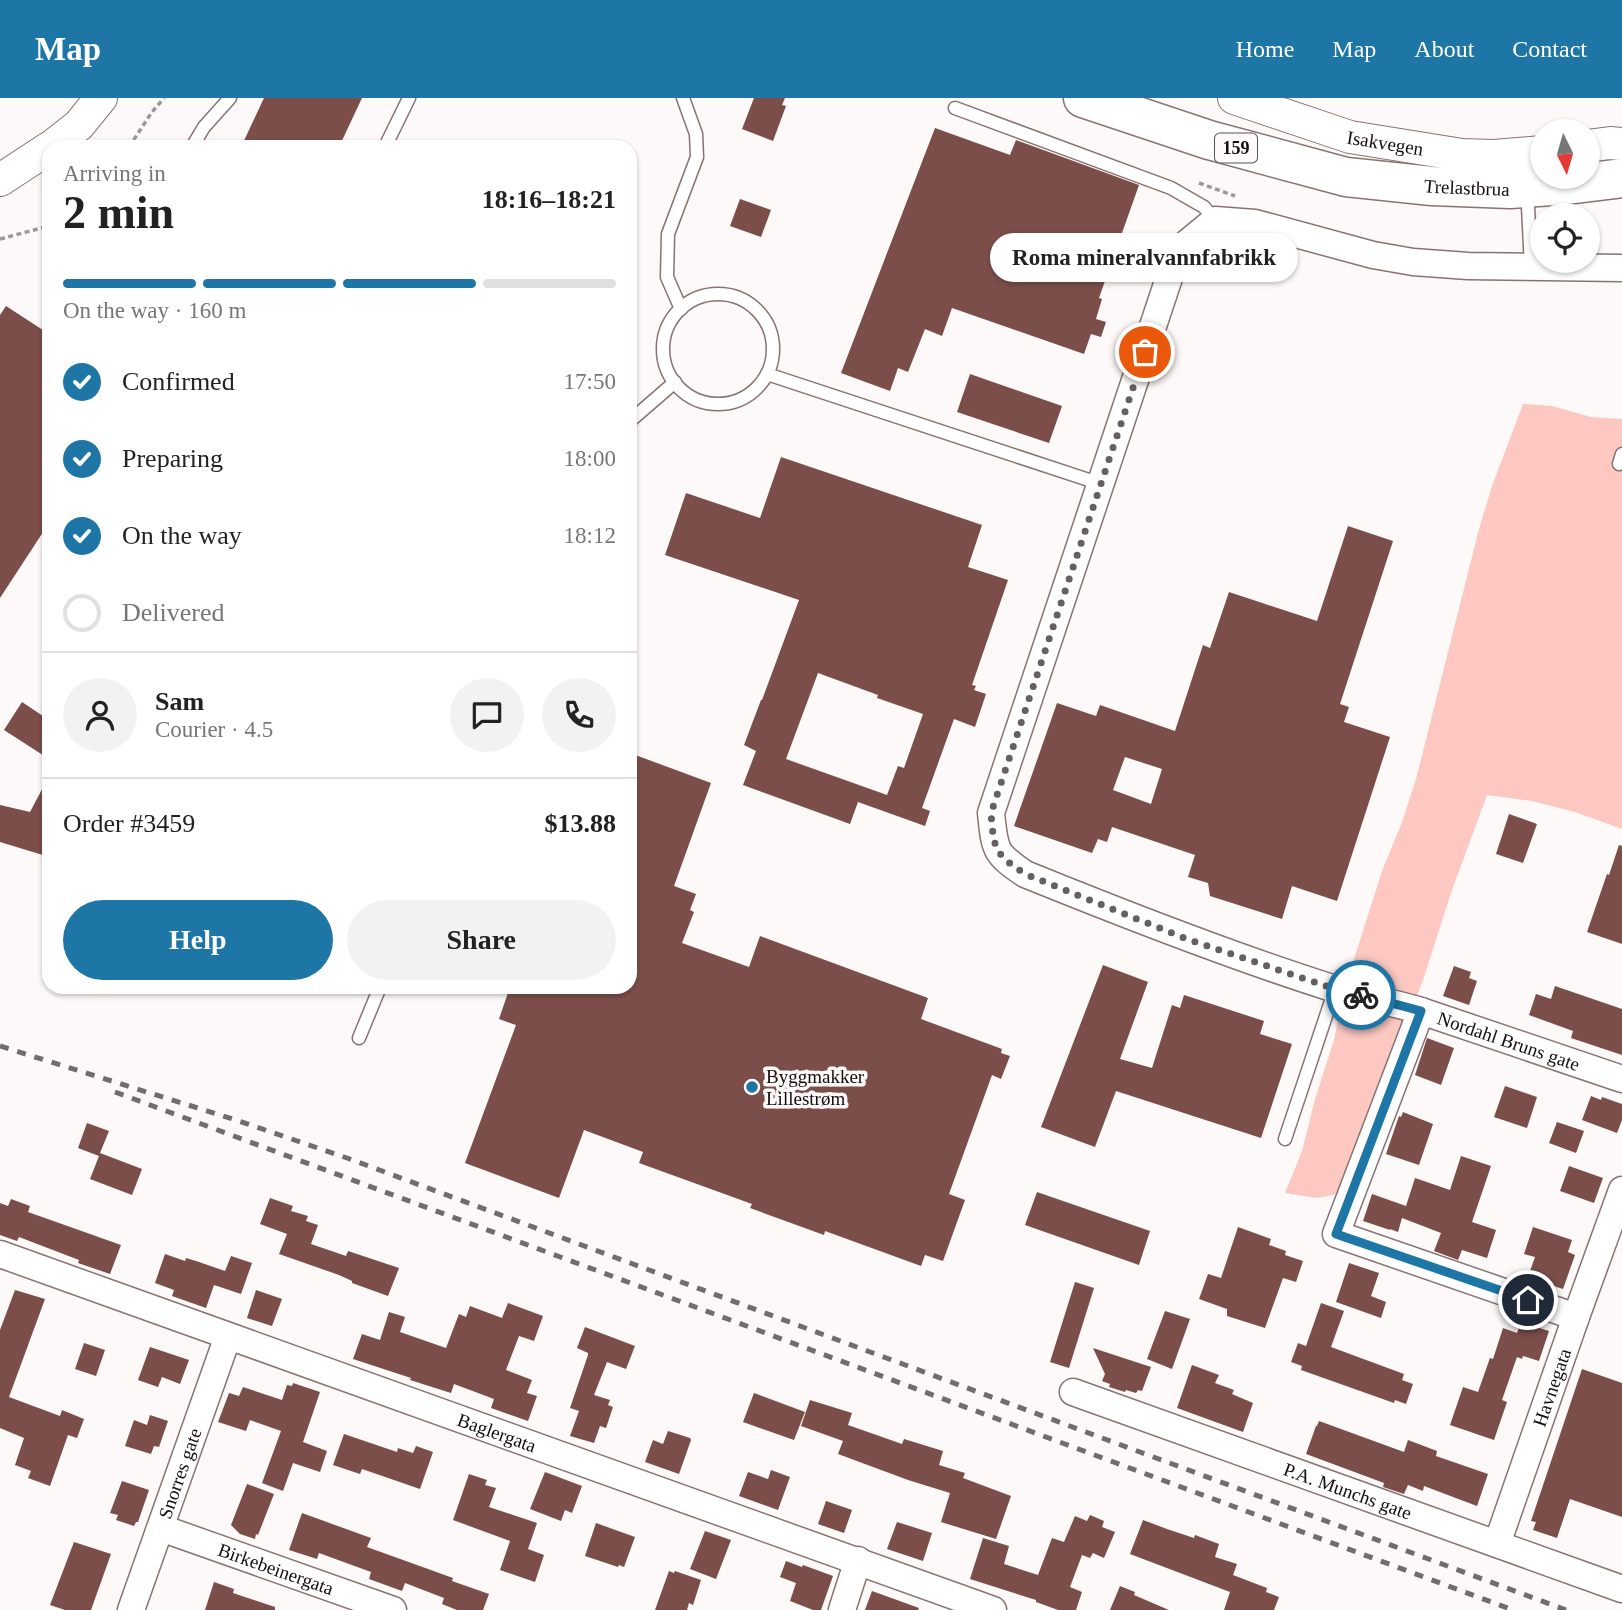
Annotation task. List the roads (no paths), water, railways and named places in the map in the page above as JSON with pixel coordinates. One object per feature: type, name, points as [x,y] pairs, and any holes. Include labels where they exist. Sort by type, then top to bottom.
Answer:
[{"type":"highway","name":"Trelastbrua","points":[[1083,98],[1209,141],[1346,177],[1394,183],[1510,189],[1622,178]]},
{"type":"street","points":[[60,140],[79,125],[101,98]]},
{"type":"street","name":"Isakvegen","points":[[1234,98],[1350,137],[1462,155],[1530,153]]},
{"type":"street","points":[[1600,144],[1622,144]]},
{"type":"street","points":[[0,180],[42,153]]},
{"type":"street","points":[[1215,220],[1255,223],[1373,255],[1413,262],[1530,267]]},
{"type":"street","name":"Nordahl Bruns gate","points":[[1215,220],[1187,243],[1171,272],[991,813],[994,845],[1005,861],[1025,874],[1187,939],[1335,989],[1409,1007],[1622,1079]]},
{"type":"street","points":[[1600,268],[1622,268]]},
{"type":"street","points":[[1409,1007],[1336,1234],[1576,1317]]},
{"type":"street","name":"Havnegata","points":[[1497,1544],[1622,1190]]},
{"type":"street","name":"Baglergata","points":[[0,1254],[993,1610]]},
{"type":"street","name":"Snorres gate","points":[[131,1610],[228,1336]]},
{"type":"street","name":"P.A. Munchs gate","points":[[1073,1392],[1622,1589]]},
{"type":"street","name":"Birkebeinergata","points":[[161,1528],[393,1610]]},
{"type":"street","points":[[842,1610],[858,1560]]},
{"type":"lane","points":[[196,140],[230,98]]},
{"type":"lane","points":[[388,140],[409,98]]},
{"type":"lane","points":[[681,309],[667,277],[668,234],[697,157],[696,134],[683,98]]},
{"type":"lane","points":[[956,108],[1171,188],[1204,207],[1215,220]]},
{"type":"lane","points":[[1528,207],[1530,247]]},
{"type":"lane","points":[[713,294],[736,297],[747,302],[758,310],[771,334],[772,361],[767,374],[749,394],[737,400],[709,403],[684,392],[668,370],[664,357],[667,330],[673,318],[690,301],[701,296],[713,294]]},
{"type":"lane","points":[[767,374],[1101,484]]},
{"type":"lane","points":[[637,415],[675,382]]},
{"type":"lane","points":[[1285,1139],[1335,989]]},
{"type":"lane","points":[[359,1038],[377,994]]},
{"type":"railway","points":[[0,1046],[347,1158],[1566,1610]]},
{"type":"railway","points":[[115,1092],[1513,1610]]},
{"type":"place","name":"Roma mineralvannfabrikk","points":[[1145,352]]},
{"type":"place","name":"Byggmakker Lillestrøm","points":[[752,1087]]}]
